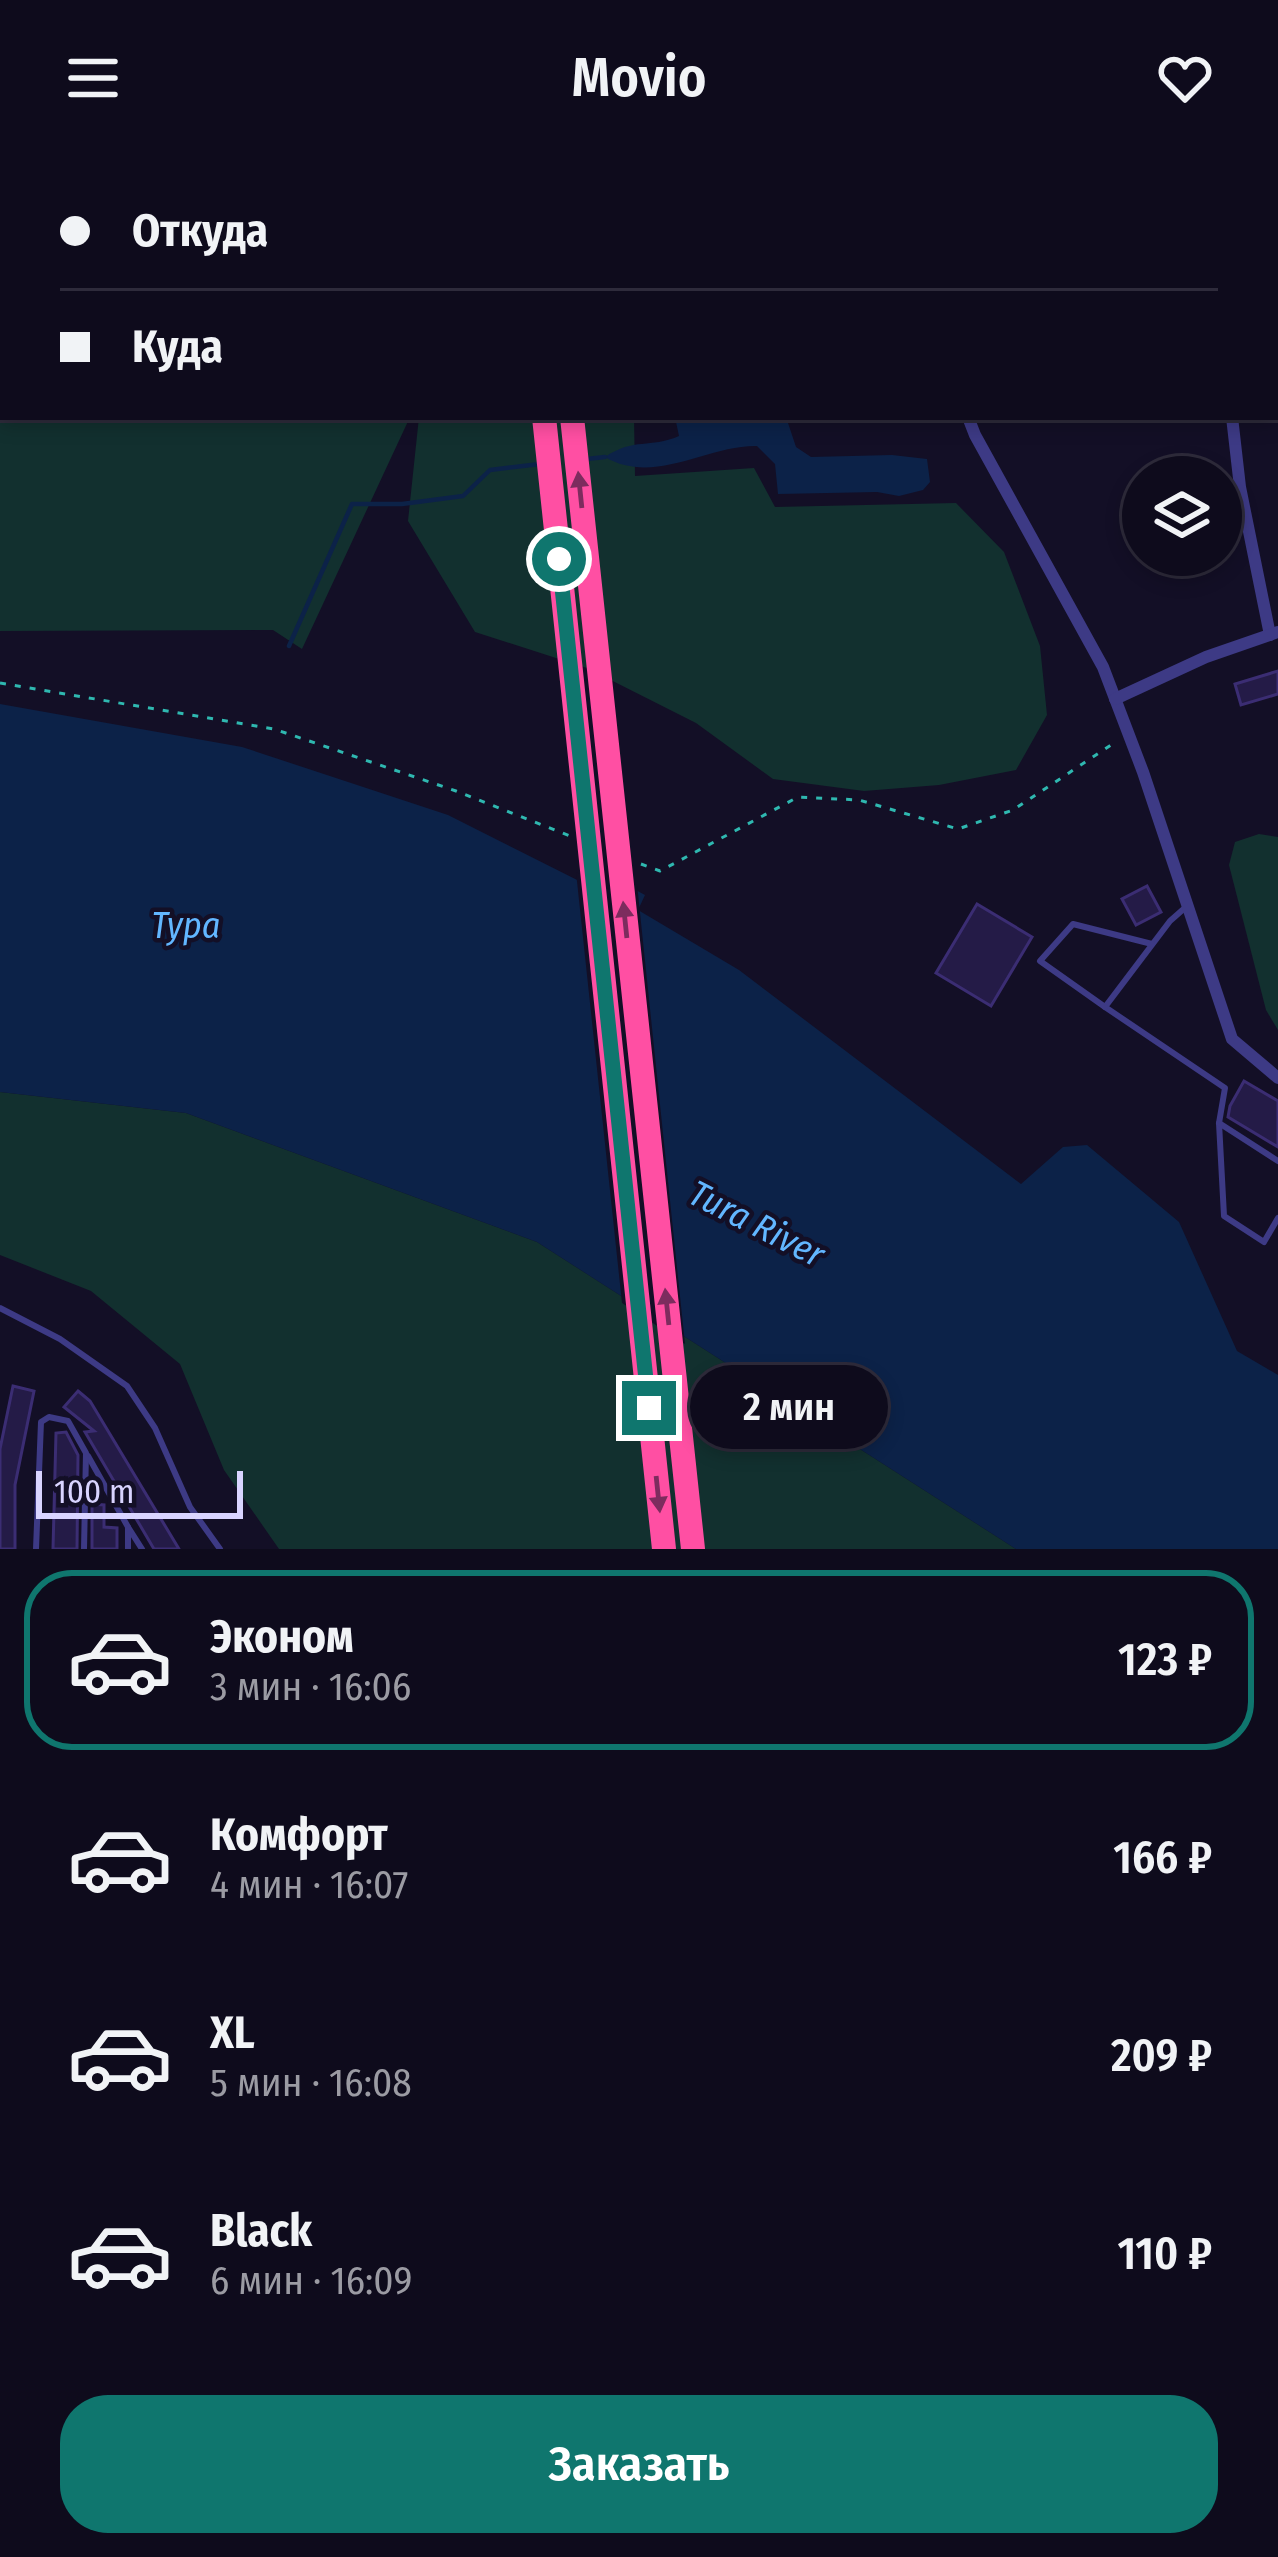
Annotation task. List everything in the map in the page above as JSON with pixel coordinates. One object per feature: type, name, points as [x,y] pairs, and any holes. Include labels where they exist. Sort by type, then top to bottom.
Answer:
[{"type":"highway","points":[[544,420],[664,1549]]},
{"type":"highway","points":[[572,420],[693,1549]]},
{"type":"street","points":[[969,420],[1103,667],[1232,1040],[1278,1078]]},
{"type":"street","points":[[1115,699],[1206,657],[1274,633],[1240,487],[1232,420]]},
{"type":"lane","points":[[1105,1007],[1187,906]]},
{"type":"lane","points":[[1152,944],[1073,924],[1040,961],[1225,1088],[1219,1123],[1224,1216],[1264,1242],[1278,1218]]},
{"type":"lane","points":[[1219,1123],[1278,1161]]},
{"type":"lane","points":[[0,1308],[60,1339],[127,1386],[155,1428],[190,1507],[220,1549]]},
{"type":"lane","points":[[36,1549],[41,1422],[49,1417],[68,1420],[142,1549]]},
{"type":"lane","points":[[84,1549],[86,1453]]},
{"type":"lane","points":[[128,1528],[128,1549]]},
{"type":"green space","points":[[0,420],[409,420],[302,649],[273,630],[0,631]]},
{"type":"green space","points":[[419,420],[634,420],[635,476],[754,468],[775,507],[956,503],[1004,552],[1040,646],[1047,715],[1016,770],[939,785],[864,791],[773,779],[696,723],[587,668],[475,632],[408,521]]},
{"type":"green space","points":[[1259,834],[1278,837],[1278,1030],[1266,1010],[1229,865],[1235,842]]},
{"type":"green space","points":[[0,1092],[186,1113],[537,1242],[1016,1549],[279,1549],[224,1470],[180,1364],[91,1291],[0,1255]]},
{"type":"water","points":[[676,420],[787,420],[796,447],[811,457],[927,459],[930,482],[923,490],[899,496],[877,492],[778,494],[775,464],[757,446],[661,466],[624,465],[605,457],[625,447],[679,436]]},
{"type":"water","name":"Тура","points":[[0,704],[242,747],[448,815],[611,897],[619,881],[645,895],[638,910],[739,970],[1021,1184],[1063,1147],[1087,1145],[1179,1222],[1237,1351],[1278,1375],[1278,1549],[1016,1549],[537,1242],[186,1113],[0,1092]]},
{"type":"pier","points":[[576,872],[609,889],[614,878],[621,876],[637,884],[685,1344],[622,1303]]},
{"type":"building","points":[[1278,671],[1278,694],[1241,705],[1235,684]]},
{"type":"building","points":[[1147,886],[1161,912],[1136,925],[1122,899]]},
{"type":"building","points":[[977,904],[1032,937],[991,1006],[936,973]]},
{"type":"building","points":[[1244,1081],[1278,1101],[1278,1147],[1228,1117]]},
{"type":"building","points":[[13,1386],[34,1391],[15,1485],[15,1549],[0,1549],[0,1449]]},
{"type":"building","points":[[78,1391],[90,1401],[179,1549],[154,1549],[85,1432],[94,1431],[64,1407]]},
{"type":"building","points":[[66,1432],[78,1455],[77,1549],[53,1549],[56,1433]]},
{"type":"building","points":[[92,1504],[104,1505],[104,1527],[117,1528],[117,1549],[92,1549]]},
{"type":"waterway","points":[[587,459],[605,457]]},
{"type":"waterway","points":[[289,646],[352,504],[463,496],[490,470],[540,464]]},
{"type":"route","points":[[559,559],[649,1408]]},
{"type":"water label","name":"Tura River","points":[[757,1223]]}]
